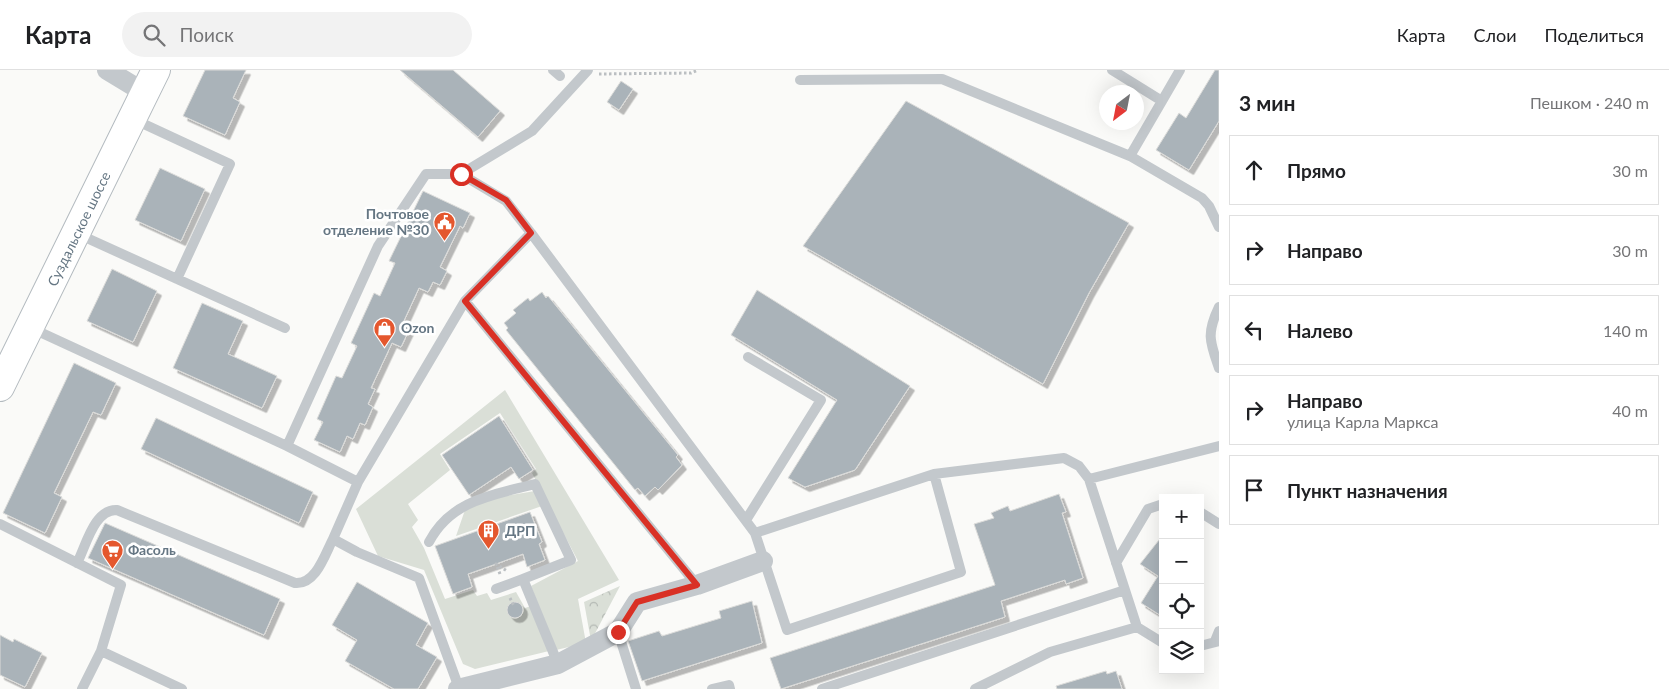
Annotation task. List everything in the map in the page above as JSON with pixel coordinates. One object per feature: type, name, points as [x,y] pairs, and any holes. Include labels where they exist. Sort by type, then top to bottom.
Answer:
[{"type":"main road","name":"Суздальское шоссе","points":[[0,387],[77,234],[150,81]]},
{"type":"street","points":[[107,70],[150,81]]},
{"type":"street","points":[[459,688],[558,664],[618,632],[637,602],[697,585],[763,561]]},
{"type":"lane","points":[[1112,70],[1162,101]]},
{"type":"lane","points":[[1130,156],[1180,70]]},
{"type":"lane","points":[[461,174],[532,131],[586,72]]},
{"type":"lane","points":[[800,80],[942,79],[1130,156],[1202,198],[1209,206],[1219,226]]},
{"type":"lane","points":[[133,119],[230,164],[177,279]]},
{"type":"lane","points":[[287,446],[378,246],[426,174],[461,174],[506,200],[746,520],[755,533],[787,630],[961,572],[934,474]]},
{"type":"lane","points":[[77,563],[98,519],[106,511],[111,510],[295,583],[302,584],[312,578],[333,538],[358,482],[465,301],[531,233]]},
{"type":"lane","points":[[77,234],[285,328]]},
{"type":"lane","points":[[465,301],[697,585]]},
{"type":"lane","points":[[1219,307],[1209,332],[1210,342],[1219,368]]},
{"type":"lane","points":[[30,327],[287,446],[358,482]]},
{"type":"lane","points":[[746,520],[821,400],[748,357]]},
{"type":"lane","points":[[1089,479],[1219,446]]},
{"type":"lane","points":[[755,533],[934,474],[1064,458],[1078,466],[1089,479],[1137,628],[1159,641]]},
{"type":"lane","points":[[429,542],[437,526],[474,500],[535,484],[571,560],[496,589]]},
{"type":"lane","points":[[1116,563],[1148,509],[1159,505]]},
{"type":"lane","points":[[1204,515],[1219,524]]},
{"type":"lane","points":[[0,524],[121,585],[101,651],[82,689]]},
{"type":"lane","points":[[333,538],[357,552],[418,578],[459,688]]},
{"type":"lane","points":[[523,579],[558,664]]},
{"type":"lane","points":[[822,689],[1125,590]]},
{"type":"lane","points":[[975,689],[1050,652],[1137,628]]},
{"type":"lane","points":[[1204,645],[1217,641],[1219,631]]},
{"type":"lane","points":[[618,632],[636,689]]},
{"type":"lane","points":[[101,651],[182,689]]},
{"type":"lane","points":[[712,689],[730,687],[740,689]]},
{"type":"path","points":[[586,72],[691,73],[698,70]]},
{"type":"green space","points":[[505,390],[619,580],[578,599],[586,643],[556,650],[531,586],[578,561],[532,473],[536,469],[500,413],[440,454],[450,470],[408,504],[418,520],[412,527],[424,548],[445,599],[473,590],[477,596],[487,593],[491,600],[516,592],[525,608],[531,606],[549,651],[475,669],[463,664],[424,570],[378,556],[356,509]]},
{"type":"green space","points":[[535,491],[542,506],[456,536],[465,510],[476,501]]},
{"type":"green space","points":[[620,586],[591,641],[584,602]]},
{"type":"building","points":[[205,70],[246,70],[233,98],[240,102],[225,135],[183,116]]},
{"type":"building","points":[[400,70],[453,70],[500,111],[478,137]]},
{"type":"building","points":[[1215,70],[1219,70],[1219,121],[1189,170],[1156,150],[1179,113],[1186,118]]},
{"type":"building","points":[[621,81],[633,89],[619,110],[607,102]]},
{"type":"building","points":[[906,101],[1129,223],[1089,293],[1043,384],[803,246]]},
{"type":"building","points":[[160,168],[205,189],[181,241],[135,220]]},
{"type":"building","points":[[423,191],[470,213],[463,228],[460,226],[440,267],[447,271],[440,285],[433,282],[428,292],[419,288],[402,325],[410,328],[401,347],[392,343],[371,388],[375,389],[368,404],[373,407],[365,425],[360,423],[353,439],[347,436],[340,452],[314,440],[323,422],[317,419],[336,376],[342,378],[357,346],[351,343],[374,293],[380,296],[395,263],[389,261]]},
{"type":"building","points":[[112,269],[157,291],[133,342],[87,321]]},
{"type":"building","points":[[757,290],[910,386],[855,470],[805,487],[788,478],[837,400],[731,335]]},
{"type":"building","points":[[542,292],[546,298],[548,296],[678,455],[676,457],[682,465],[658,490],[655,487],[645,496],[638,488],[635,490],[506,330],[508,328],[504,323],[516,313],[513,310],[528,298],[530,301]]},
{"type":"building","points":[[202,303],[243,321],[228,354],[277,376],[262,408],[173,368]]},
{"type":"building","points":[[74,363],[116,383],[101,415],[93,412],[54,493],[62,497],[45,533],[3,513]]},
{"type":"building","points":[[499,416],[533,470],[519,479],[511,467],[469,495],[442,455]]},
{"type":"building","points":[[156,418],[313,492],[299,523],[141,449]]},
{"type":"building","points":[[1059,494],[1066,512],[1062,513],[1083,578],[1066,584],[1065,580],[1001,601],[1005,617],[781,689],[770,658],[995,585],[974,524],[994,518],[991,513],[1008,506],[1010,511]]},
{"type":"building","name":"ДРП","points":[[530,512],[542,542],[539,544],[545,560],[527,567],[523,554],[468,574],[472,587],[453,594],[435,546]]},
{"type":"building","points":[[105,523],[280,599],[264,635],[88,558]]},
{"type":"building","points":[[1159,540],[1159,614],[1141,603],[1158,576],[1140,564]]},
{"type":"building","points":[[357,582],[428,623],[416,645],[437,657],[418,689],[394,689],[345,661],[357,640],[332,625]]},
{"type":"building","points":[[752,601],[762,643],[642,681],[628,641],[659,631],[662,636],[721,618],[719,611]]},
{"type":"building","points":[[515,602],[521,604],[523,610],[521,616],[515,618],[509,616],[507,610],[509,604]]},
{"type":"building","points":[[0,635],[13,642],[14,639],[42,653],[25,687],[0,675]]},
{"type":"building","points":[[1106,671],[1107,674],[1116,671],[1122,689],[1057,689],[1056,686]]},
{"type":"place","name":"Почтовое отделение №30","points":[[445,241]]},
{"type":"place","name":"Ozon","points":[[385,347]]},
{"type":"place","name":"ДРП","points":[[489,550]]},
{"type":"place","name":"Фасоль","points":[[112,569]]},
{"type":"route","points":[[461,174],[506,200],[531,233],[465,301],[697,585],[637,602],[618,632]]}]
